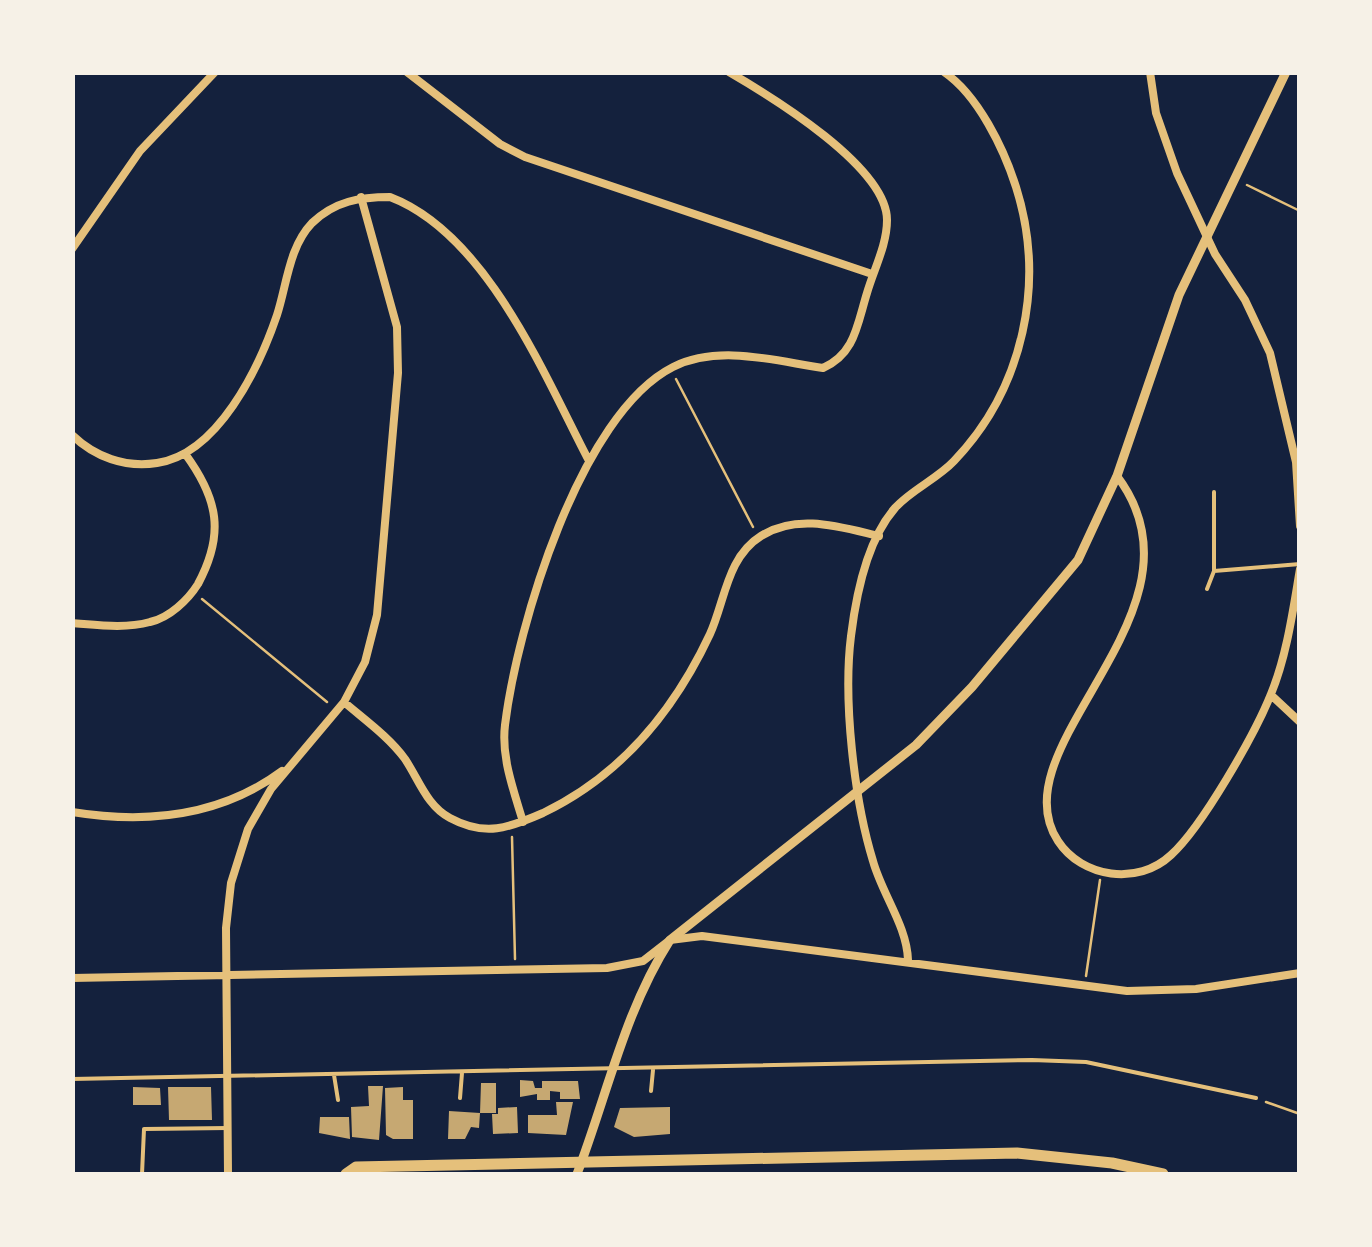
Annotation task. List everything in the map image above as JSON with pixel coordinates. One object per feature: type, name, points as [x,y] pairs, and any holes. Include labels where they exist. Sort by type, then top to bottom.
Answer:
[{"type":"main road","points":[[346,1174],[356,1167],[1017,1153],[1112,1163],[1163,1174]]},
{"type":"street","points":[[72,249],[140,150],[215,72]]},
{"type":"street","points":[[407,72],[500,144],[525,157],[872,274]]},
{"type":"street","points":[[523,822],[505,755],[504,726],[528,619],[552,545],[588,461],[629,402],[670,368],[723,354],[823,368],[836,362],[852,344],[872,274],[887,218],[874,182],[763,92],[730,72]]},
{"type":"street","points":[[908,960],[908,942],[872,858],[858,793],[848,664],[855,610],[878,536],[896,507],[952,463],[982,426],[1010,374],[1026,317],[1030,259],[1020,202],[994,137],[958,83],[944,72]]},
{"type":"street","points":[[958,83],[961,72]]},
{"type":"street","points":[[1150,72],[1156,112],[1177,174],[1207,230],[1215,254],[1245,300],[1270,353],[1296,462],[1300,526]]},
{"type":"street","points":[[72,978],[607,968],[643,960],[670,940],[916,746],[1078,560],[1117,476],[1179,295],[1286,72]]},
{"type":"street","points":[[228,1174],[226,928],[230,884],[248,829],[292,763],[341,706],[365,662],[377,615],[398,373],[397,327],[362,197]]},
{"type":"street","points":[[72,435],[95,452],[120,462],[147,465],[186,454],[216,426],[256,364],[276,316],[297,242],[313,222],[340,202],[362,197],[402,202],[449,238],[487,281],[526,336],[588,461]]},
{"type":"street","points":[[72,623],[113,626],[154,622],[193,592],[216,542],[211,498],[186,454]]},
{"type":"street","points":[[1117,476],[1138,518],[1143,546],[1140,590],[1128,627],[1057,758],[1046,791],[1047,814],[1055,836],[1070,855],[1101,872],[1140,872],[1174,853],[1203,814],[1271,695],[1291,623],[1300,566]]},
{"type":"street","points":[[341,706],[388,740],[429,801],[446,817],[474,829],[496,831],[512,826],[598,780],[633,750],[675,701],[711,632],[730,574],[758,537],[778,526],[803,523],[878,536]]},
{"type":"street","points":[[1271,695],[1300,722]]},
{"type":"street","points":[[72,812],[123,820],[188,814],[271,779],[292,763]]},
{"type":"street","points":[[670,940],[702,936],[908,960],[1084,988],[1196,990],[1300,973]]},
{"type":"street","points":[[577,1174],[612,1068],[654,966],[670,940]]},
{"type":"lane","points":[[1207,588],[1214,571],[1214,492]]},
{"type":"lane","points":[[1214,571],[1300,566]]},
{"type":"lane","points":[[72,1079],[1086,1062],[1256,1098]]},
{"type":"lane","points":[[651,1091],[653,1070]]},
{"type":"lane","points":[[460,1098],[462,1073]]},
{"type":"lane","points":[[334,1075],[338,1100]]},
{"type":"lane","points":[[142,1174],[144,1129],[228,1128]]},
{"type":"path","points":[[1234,179],[1300,211]]},
{"type":"path","points":[[670,368],[758,537]]},
{"type":"path","points":[[193,592],[341,706]]},
{"type":"path","points":[[512,826],[516,970]]},
{"type":"path","points":[[1084,988],[1101,872]]},
{"type":"path","points":[[1256,1098],[1300,1114]]},
{"type":"building","points":[[520,1080],[533,1081],[535,1088],[542,1088],[542,1081],[578,1081],[580,1099],[560,1099],[560,1092],[550,1091],[550,1100],[537,1100],[537,1094],[520,1097]]},
{"type":"building","points":[[481,1083],[496,1083],[496,1113],[480,1113]]},
{"type":"building","points":[[368,1086],[383,1086],[379,1140],[352,1137],[351,1107],[369,1106]]},
{"type":"building","points":[[133,1087],[160,1088],[161,1105],[133,1105]]},
{"type":"building","points":[[168,1087],[211,1087],[212,1120],[169,1120]]},
{"type":"building","points":[[403,1087],[403,1100],[413,1100],[413,1139],[393,1139],[386,1135],[385,1088]]},
{"type":"building","points":[[556,1102],[573,1102],[566,1135],[528,1133],[528,1115],[557,1115]]},
{"type":"building","points":[[517,1107],[518,1133],[493,1134],[492,1114],[498,1114],[498,1108]]},
{"type":"building","points":[[670,1107],[670,1134],[634,1137],[614,1127],[620,1108]]},
{"type":"building","points":[[449,1111],[480,1113],[479,1128],[471,1127],[465,1139],[448,1139]]},
{"type":"building","points":[[320,1117],[349,1117],[350,1139],[319,1133]]}]
